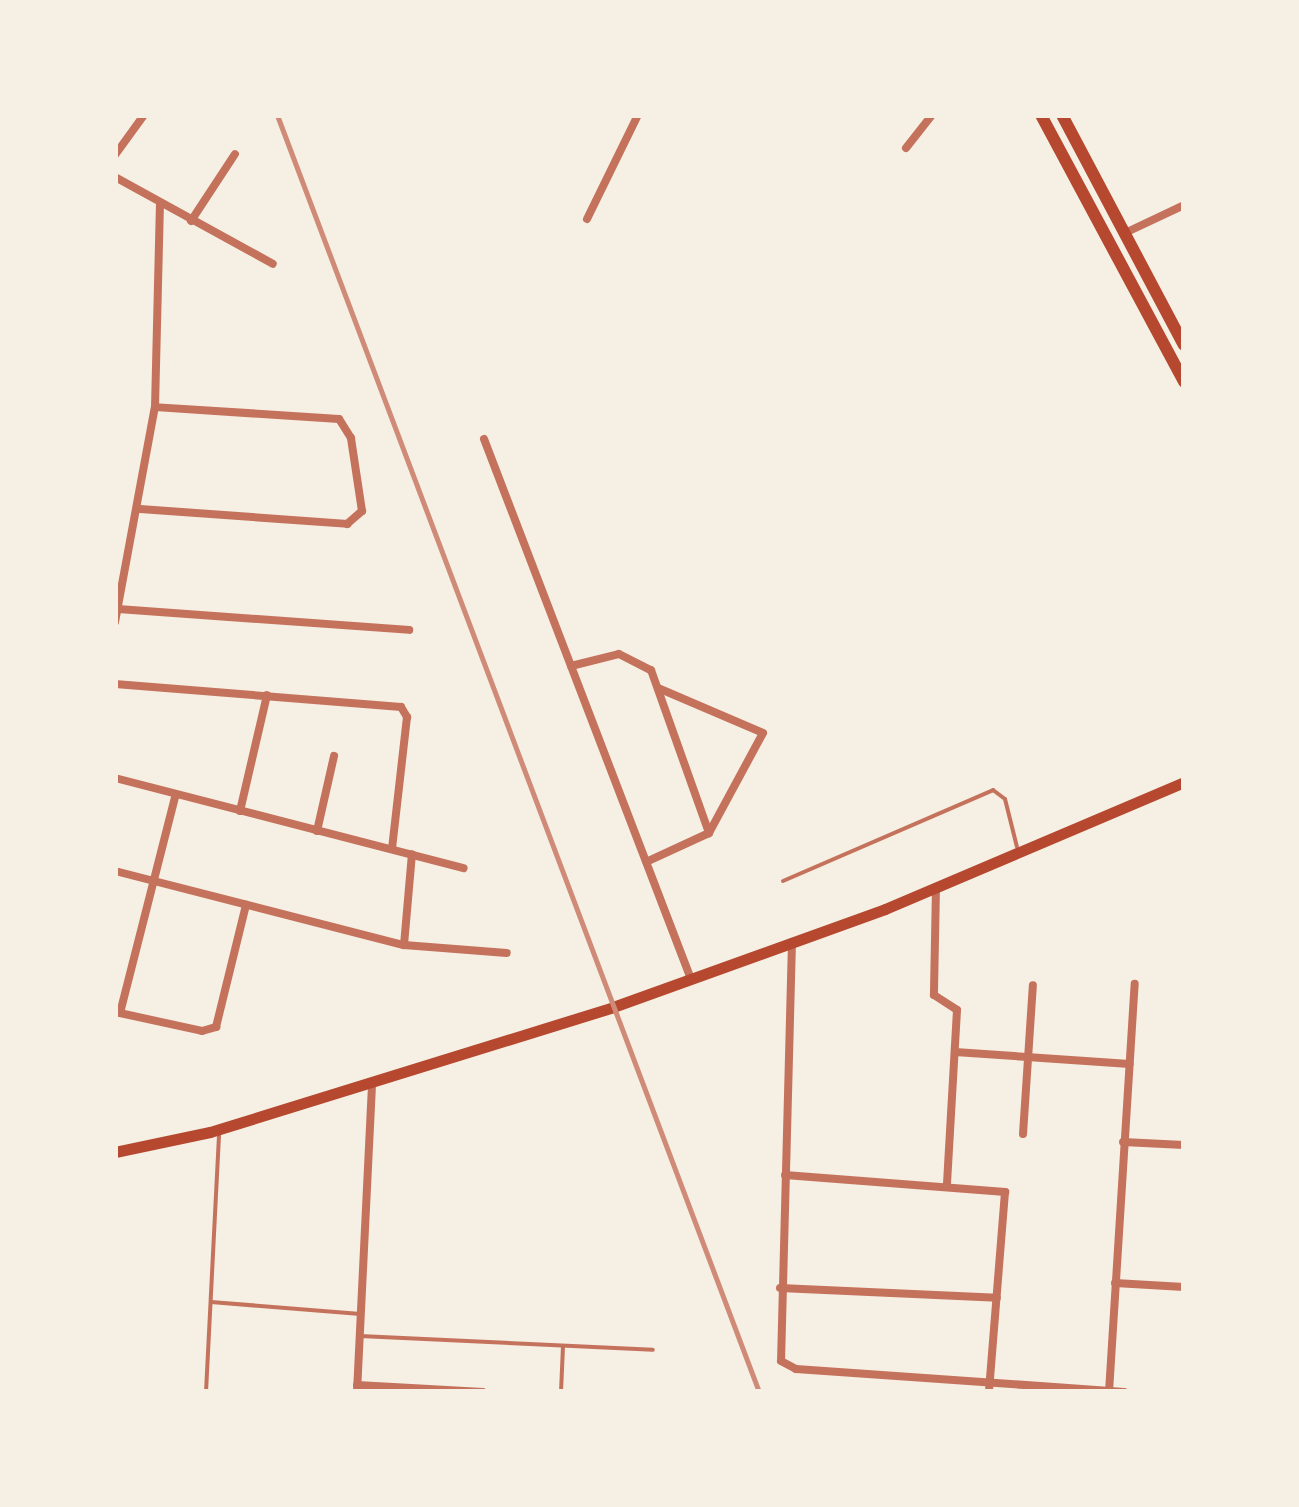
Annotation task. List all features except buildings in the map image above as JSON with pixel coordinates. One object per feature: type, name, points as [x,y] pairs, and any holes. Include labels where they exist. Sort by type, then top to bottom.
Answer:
[{"type":"highway","points":[[1040,115],[1184,382]]},
{"type":"highway","points":[[1065,116],[1182,337]]},
{"type":"main road","points":[[115,1152],[219,1129],[692,979],[936,887],[1184,782]]},
{"type":"street","points":[[115,155],[144,115]]},
{"type":"street","points":[[587,219],[638,115]]},
{"type":"street","points":[[906,148],[932,115]]},
{"type":"street","points":[[192,221],[235,154]]},
{"type":"street","points":[[115,177],[273,264]]},
{"type":"street","points":[[115,622],[140,508],[155,407],[160,205]]},
{"type":"street","points":[[1127,232],[1184,205]]},
{"type":"street","points":[[140,508],[347,524],[362,512],[351,438],[339,418],[155,407]]},
{"type":"street","points":[[484,440],[692,979]]},
{"type":"street","points":[[118,609],[408,630]]},
{"type":"street","points":[[571,666],[632,656],[644,661],[709,833]]},
{"type":"street","points":[[115,684],[395,705],[405,712],[392,848]]},
{"type":"street","points":[[646,862],[709,833],[763,733],[657,688]]},
{"type":"street","points":[[240,810],[267,695]]},
{"type":"street","points":[[317,831],[334,756]]},
{"type":"street","points":[[115,778],[464,868]]},
{"type":"street","points":[[176,794],[117,1012],[202,1031],[216,1027],[246,905]]},
{"type":"street","points":[[404,944],[412,854]]},
{"type":"street","points":[[115,871],[404,944],[507,954]]},
{"type":"street","points":[[936,887],[934,990],[937,1000],[957,1010],[948,1186]]},
{"type":"street","points":[[792,942],[779,1353],[786,1366],[990,1387],[1124,1392]]},
{"type":"street","points":[[1109,1391],[1134,984]]},
{"type":"street","points":[[1023,1134],[1032,986]]},
{"type":"street","points":[[955,1052],[1130,1064]]},
{"type":"street","points":[[372,1082],[357,1389],[483,1392]]},
{"type":"street","points":[[1123,1142],[1184,1146]]},
{"type":"street","points":[[785,1176],[1005,1192],[990,1387]]},
{"type":"street","points":[[1115,1283],[1184,1287]]},
{"type":"street","points":[[780,1288],[997,1298]]},
{"type":"lane","points":[[783,881],[994,790],[1005,798],[1018,852]]},
{"type":"lane","points":[[206,1392],[219,1129]]},
{"type":"lane","points":[[211,1302],[361,1314]]},
{"type":"lane","points":[[360,1336],[653,1350]]},
{"type":"lane","points":[[561,1392],[563,1346]]},
{"type":"railway","points":[[277,115],[759,1392]]}]
